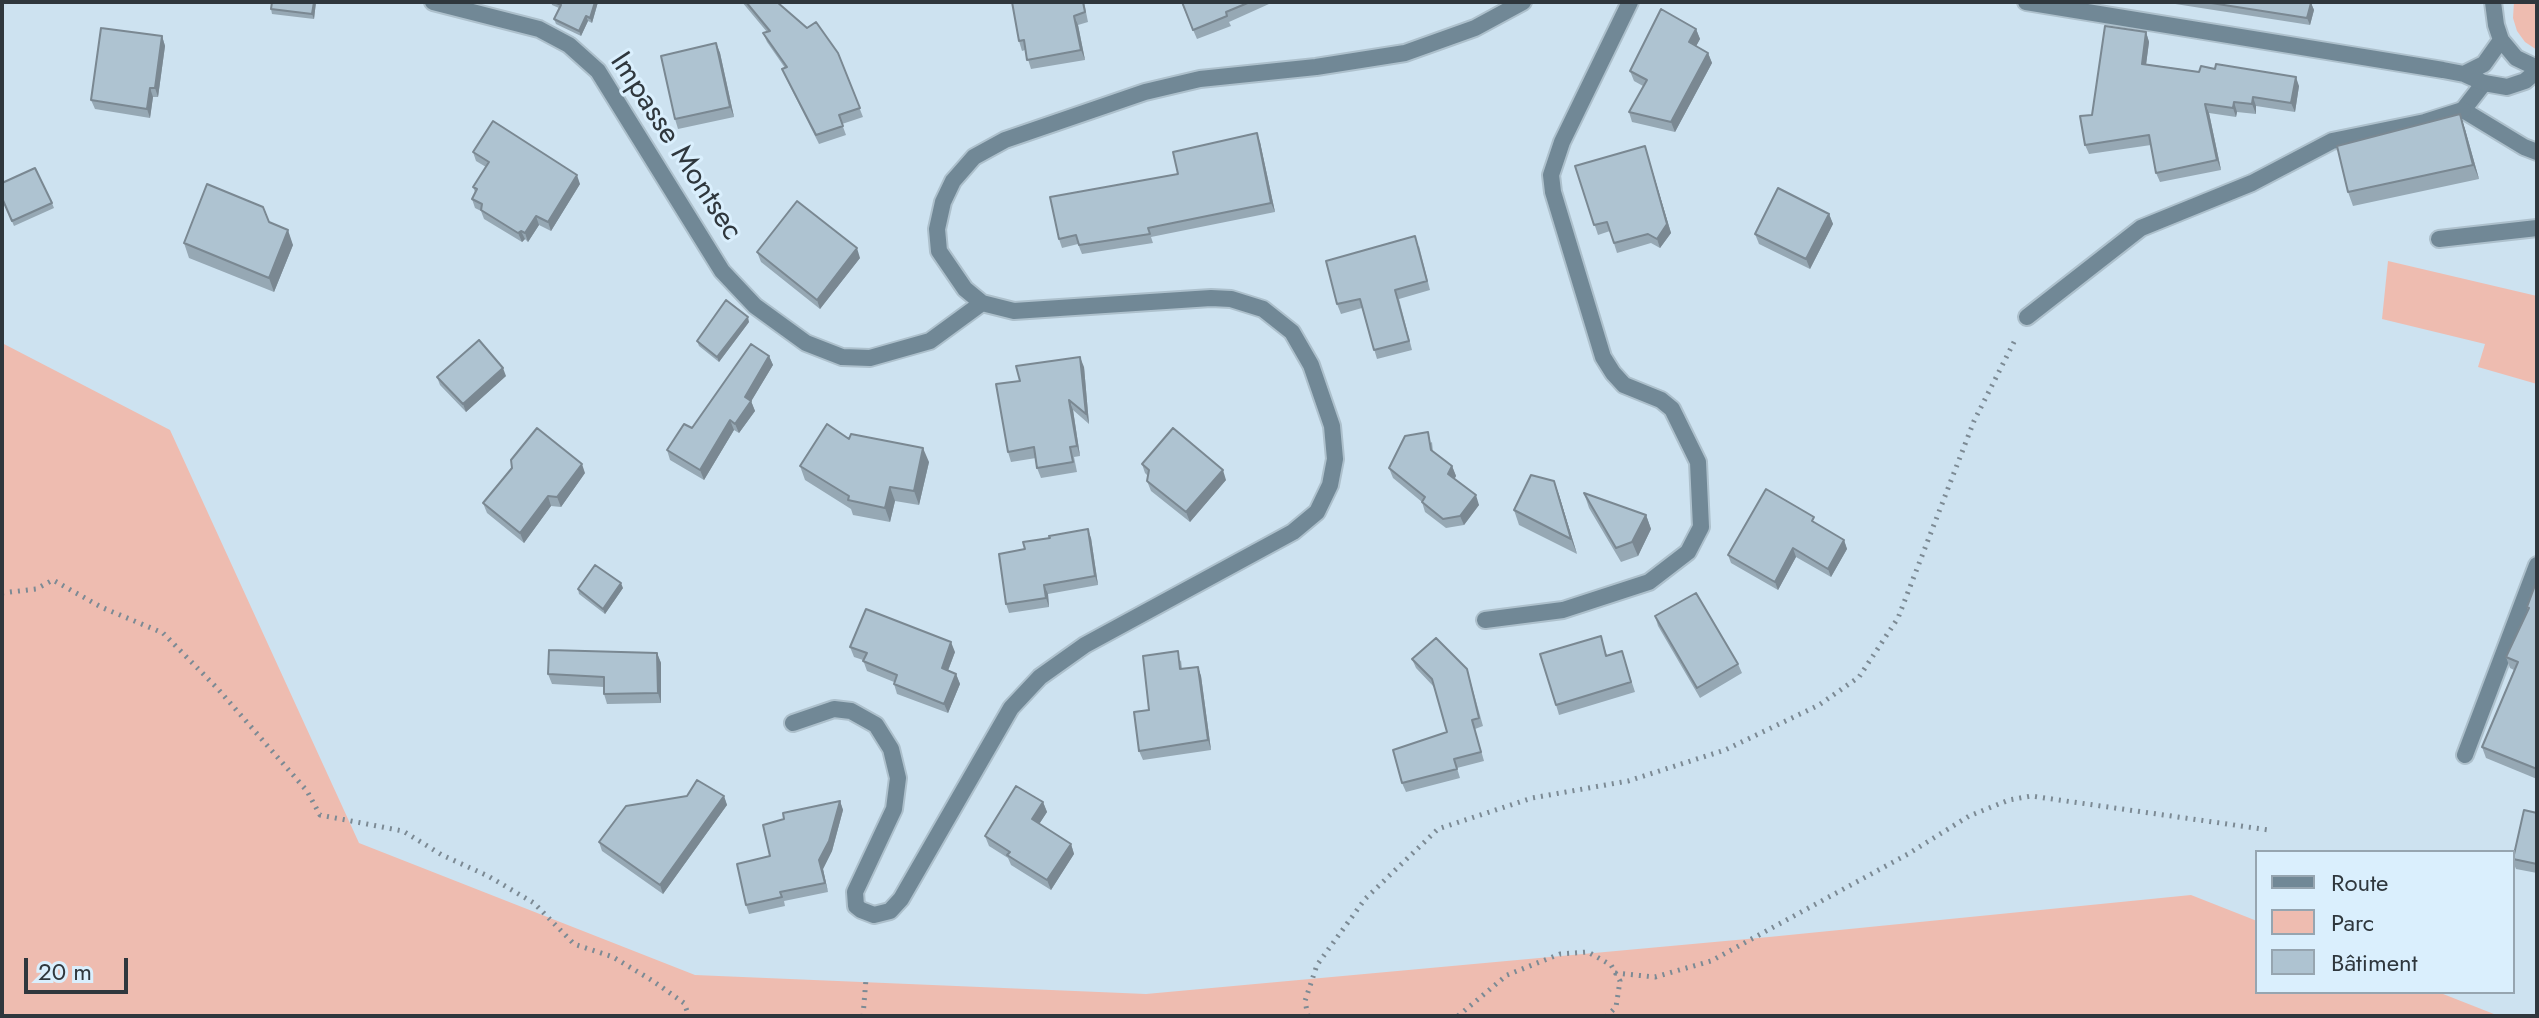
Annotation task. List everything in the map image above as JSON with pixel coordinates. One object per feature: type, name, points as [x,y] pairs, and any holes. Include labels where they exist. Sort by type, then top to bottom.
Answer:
[{"type":"street","name":"Impasse Montsec","points":[[433,2],[539,29],[569,45],[598,71],[722,271],[755,306],[806,343],[842,357],[870,358],[930,341],[982,303]]},
{"type":"street","points":[[793,723],[834,709],[851,711],[876,725],[891,749],[898,778],[894,809],[855,892],[856,906],[861,910],[874,915],[890,911],[901,899],[1011,708],[1040,677],[1085,645],[1293,532],[1317,512],[1330,485],[1335,459],[1332,426],[1311,365],[1292,332],[1263,309],[1231,299],[1211,298],[1014,311],[982,303],[965,289],[939,251],[937,229],[943,202],[953,181],[974,157],[994,146],[1145,92],[1200,79],[1316,67],[1405,53],[1475,28],[1523,2]]},
{"type":"street","points":[[1485,620],[1563,610],[1649,582],[1688,552],[1701,527],[1698,462],[1672,409],[1661,400],[1624,385],[1603,357],[1553,192],[1551,175],[1562,142],[1630,2]]},
{"type":"street","points":[[2026,2],[2464,74],[2484,83],[2507,87],[2525,81],[2537,70],[2516,58],[2501,40],[2493,2]]},
{"type":"street","points":[[2464,74],[2484,64],[2501,40]]},
{"type":"street","points":[[2027,317],[2141,228],[2252,183],[2332,141],[2425,122],[2463,110],[2484,83]]},
{"type":"street","points":[[2463,110],[2537,152]]},
{"type":"street","points":[[2439,239],[2537,228]]},
{"type":"street","points":[[2465,755],[2537,565]]},
{"type":"path","points":[[1308,1016],[1305,1001],[1317,965],[1365,899],[1438,829],[1532,798],[1628,781],[1725,750],[1819,705],[1859,677],[1898,618],[1974,421],[2027,317]]},
{"type":"path","points":[[2,593],[36,589],[53,580],[101,607],[163,633],[218,689],[307,791],[320,815],[403,831],[442,855],[488,876],[534,903],[574,944],[613,957],[653,981],[684,1003],[689,1016]]},
{"type":"path","points":[[1615,973],[1655,977],[1711,961],[1908,854],[1969,816],[2009,800],[2031,796],[2269,830]]},
{"type":"path","points":[[1458,1016],[1507,975],[1560,954],[1588,952],[1611,965],[1620,981],[1616,1007],[1607,1016]]},
{"type":"path","points":[[863,1016],[866,979]]},
{"type":"green space","points":[[2514,2],[2537,2],[2537,50],[2525,42],[2517,31],[2513,18]]},
{"type":"green space","points":[[2388,261],[2537,296],[2537,384],[2478,367],[2485,344],[2382,319]]},
{"type":"green space","points":[[2,343],[170,430],[359,843],[695,975],[1146,994],[2191,895],[2255,920],[2255,994],[2443,994],[2499,1016],[2,1016]]},
{"type":"building","points":[[272,2],[314,2],[312,14],[271,9]]},
{"type":"building","points":[[554,2],[595,2],[590,18],[586,16],[579,31],[554,19],[561,5]]},
{"type":"building","points":[[746,2],[777,2],[807,28],[816,22],[838,53],[860,108],[839,115],[843,126],[816,135],[782,69],[787,67],[763,33],[770,31]]},
{"type":"building","points":[[1012,2],[1083,2],[1085,12],[1074,16],[1081,50],[1027,60],[1024,40],[1019,41]]},
{"type":"building","points":[[1182,2],[1250,2],[1226,12],[1227,16],[1193,30]]},
{"type":"building","points":[[2205,2],[2308,2],[2311,3],[2307,18]]},
{"type":"building","points":[[1661,9],[1696,29],[1689,42],[1708,53],[1671,122],[1629,112],[1647,80],[1630,71]]},
{"type":"building","points":[[2105,26],[2146,32],[2142,64],[2199,72],[2201,66],[2215,69],[2216,64],[2296,77],[2291,103],[2253,97],[2252,104],[2234,102],[2233,108],[2205,104],[2217,160],[2156,173],[2149,135],[2085,145],[2080,116],[2092,115]]},
{"type":"building","points":[[101,28],[162,36],[155,88],[150,88],[147,109],[91,100]]},
{"type":"building","points":[[716,43],[730,107],[675,119],[661,56]]},
{"type":"building","points":[[2460,114],[2473,165],[2348,192],[2337,146]]},
{"type":"building","points":[[493,121],[577,175],[548,222],[536,216],[525,233],[518,233],[481,210],[482,204],[472,199],[477,189],[473,187],[489,162],[473,152]]},
{"type":"building","points":[[1257,133],[1271,203],[1148,228],[1150,234],[1079,245],[1076,235],[1059,239],[1050,197],[1178,174],[1173,152]]},
{"type":"building","points":[[1645,146],[1667,224],[1657,239],[1648,234],[1614,243],[1607,222],[1594,225],[1575,166]]},
{"type":"building","points":[[35,168],[52,203],[12,221],[2,198],[2,183]]},
{"type":"building","points":[[207,184],[263,207],[269,222],[288,230],[269,278],[184,243]]},
{"type":"building","points":[[1778,188],[1829,214],[1806,259],[1755,234]]},
{"type":"building","points":[[797,201],[857,248],[817,300],[757,252]]},
{"type":"building","points":[[1415,236],[1427,281],[1395,290],[1409,341],[1374,350],[1360,299],[1337,304],[1326,261]]},
{"type":"building","points":[[726,300],[748,317],[717,357],[697,341]]},
{"type":"building","points":[[479,340],[503,368],[463,404],[437,377]]},
{"type":"building","points":[[751,344],[769,356],[745,397],[751,401],[735,424],[730,420],[700,470],[667,450],[684,424],[692,428]]},
{"type":"building","points":[[1080,357],[1086,414],[1069,400],[1077,446],[1070,447],[1073,462],[1037,468],[1034,447],[1008,452],[996,384],[1020,381],[1016,366]]},
{"type":"building","points":[[827,424],[849,439],[851,434],[923,448],[914,491],[890,487],[885,508],[848,500],[849,496],[800,466]]},
{"type":"building","points":[[537,428],[582,464],[557,497],[548,496],[520,533],[483,503],[512,468],[511,460]]},
{"type":"building","points":[[1173,428],[1223,470],[1186,512],[1147,481],[1149,470],[1142,464]]},
{"type":"building","points":[[1428,432],[1431,450],[1452,466],[1448,474],[1476,495],[1460,516],[1443,519],[1422,502],[1425,497],[1389,468],[1405,436]]},
{"type":"building","points":[[1531,475],[1554,481],[1571,539],[1514,510]]},
{"type":"building","points":[[1766,489],[1814,517],[1812,521],[1844,540],[1828,569],[1793,548],[1775,582],[1728,555]]},
{"type":"building","points":[[1584,493],[1646,515],[1632,542],[1616,548]]},
{"type":"building","points":[[1088,529],[1095,576],[1044,585],[1046,598],[1006,604],[999,554],[1025,549],[1023,542]]},
{"type":"building","points":[[595,565],[621,583],[603,609],[578,589]]},
{"type":"building","points":[[2537,580],[2537,769],[2482,747],[2518,662],[2506,657],[2529,608]]},
{"type":"building","points":[[1696,593],[1738,664],[1697,688],[1655,616]]},
{"type":"building","points":[[866,609],[951,642],[942,668],[956,674],[944,704],[894,684],[897,675],[863,661],[867,653],[850,647]]},
{"type":"building","points":[[1601,636],[1606,656],[1622,651],[1631,682],[1556,705],[1540,654]]},
{"type":"building","points":[[1436,638],[1467,669],[1479,718],[1472,720],[1481,752],[1454,759],[1457,769],[1402,783],[1393,750],[1447,732],[1432,679],[1412,659]]},
{"type":"building","points":[[549,650],[657,653],[658,693],[604,694],[604,677],[548,674]]},
{"type":"building","points":[[1178,651],[1180,669],[1198,667],[1208,740],[1139,751],[1134,712],[1149,710],[1143,656]]},
{"type":"building","points":[[697,780],[724,796],[660,885],[599,842],[626,806],[687,796]]},
{"type":"building","points":[[1016,786],[1043,802],[1032,819],[1071,844],[1047,880],[1007,855],[1010,852],[985,836]]},
{"type":"building","points":[[840,801],[829,841],[819,860],[825,883],[780,892],[782,897],[746,905],[737,864],[770,856],[763,825],[784,819],[783,813]]},
{"type":"building","points":[[2524,810],[2537,813],[2537,864],[2515,859]]}]
